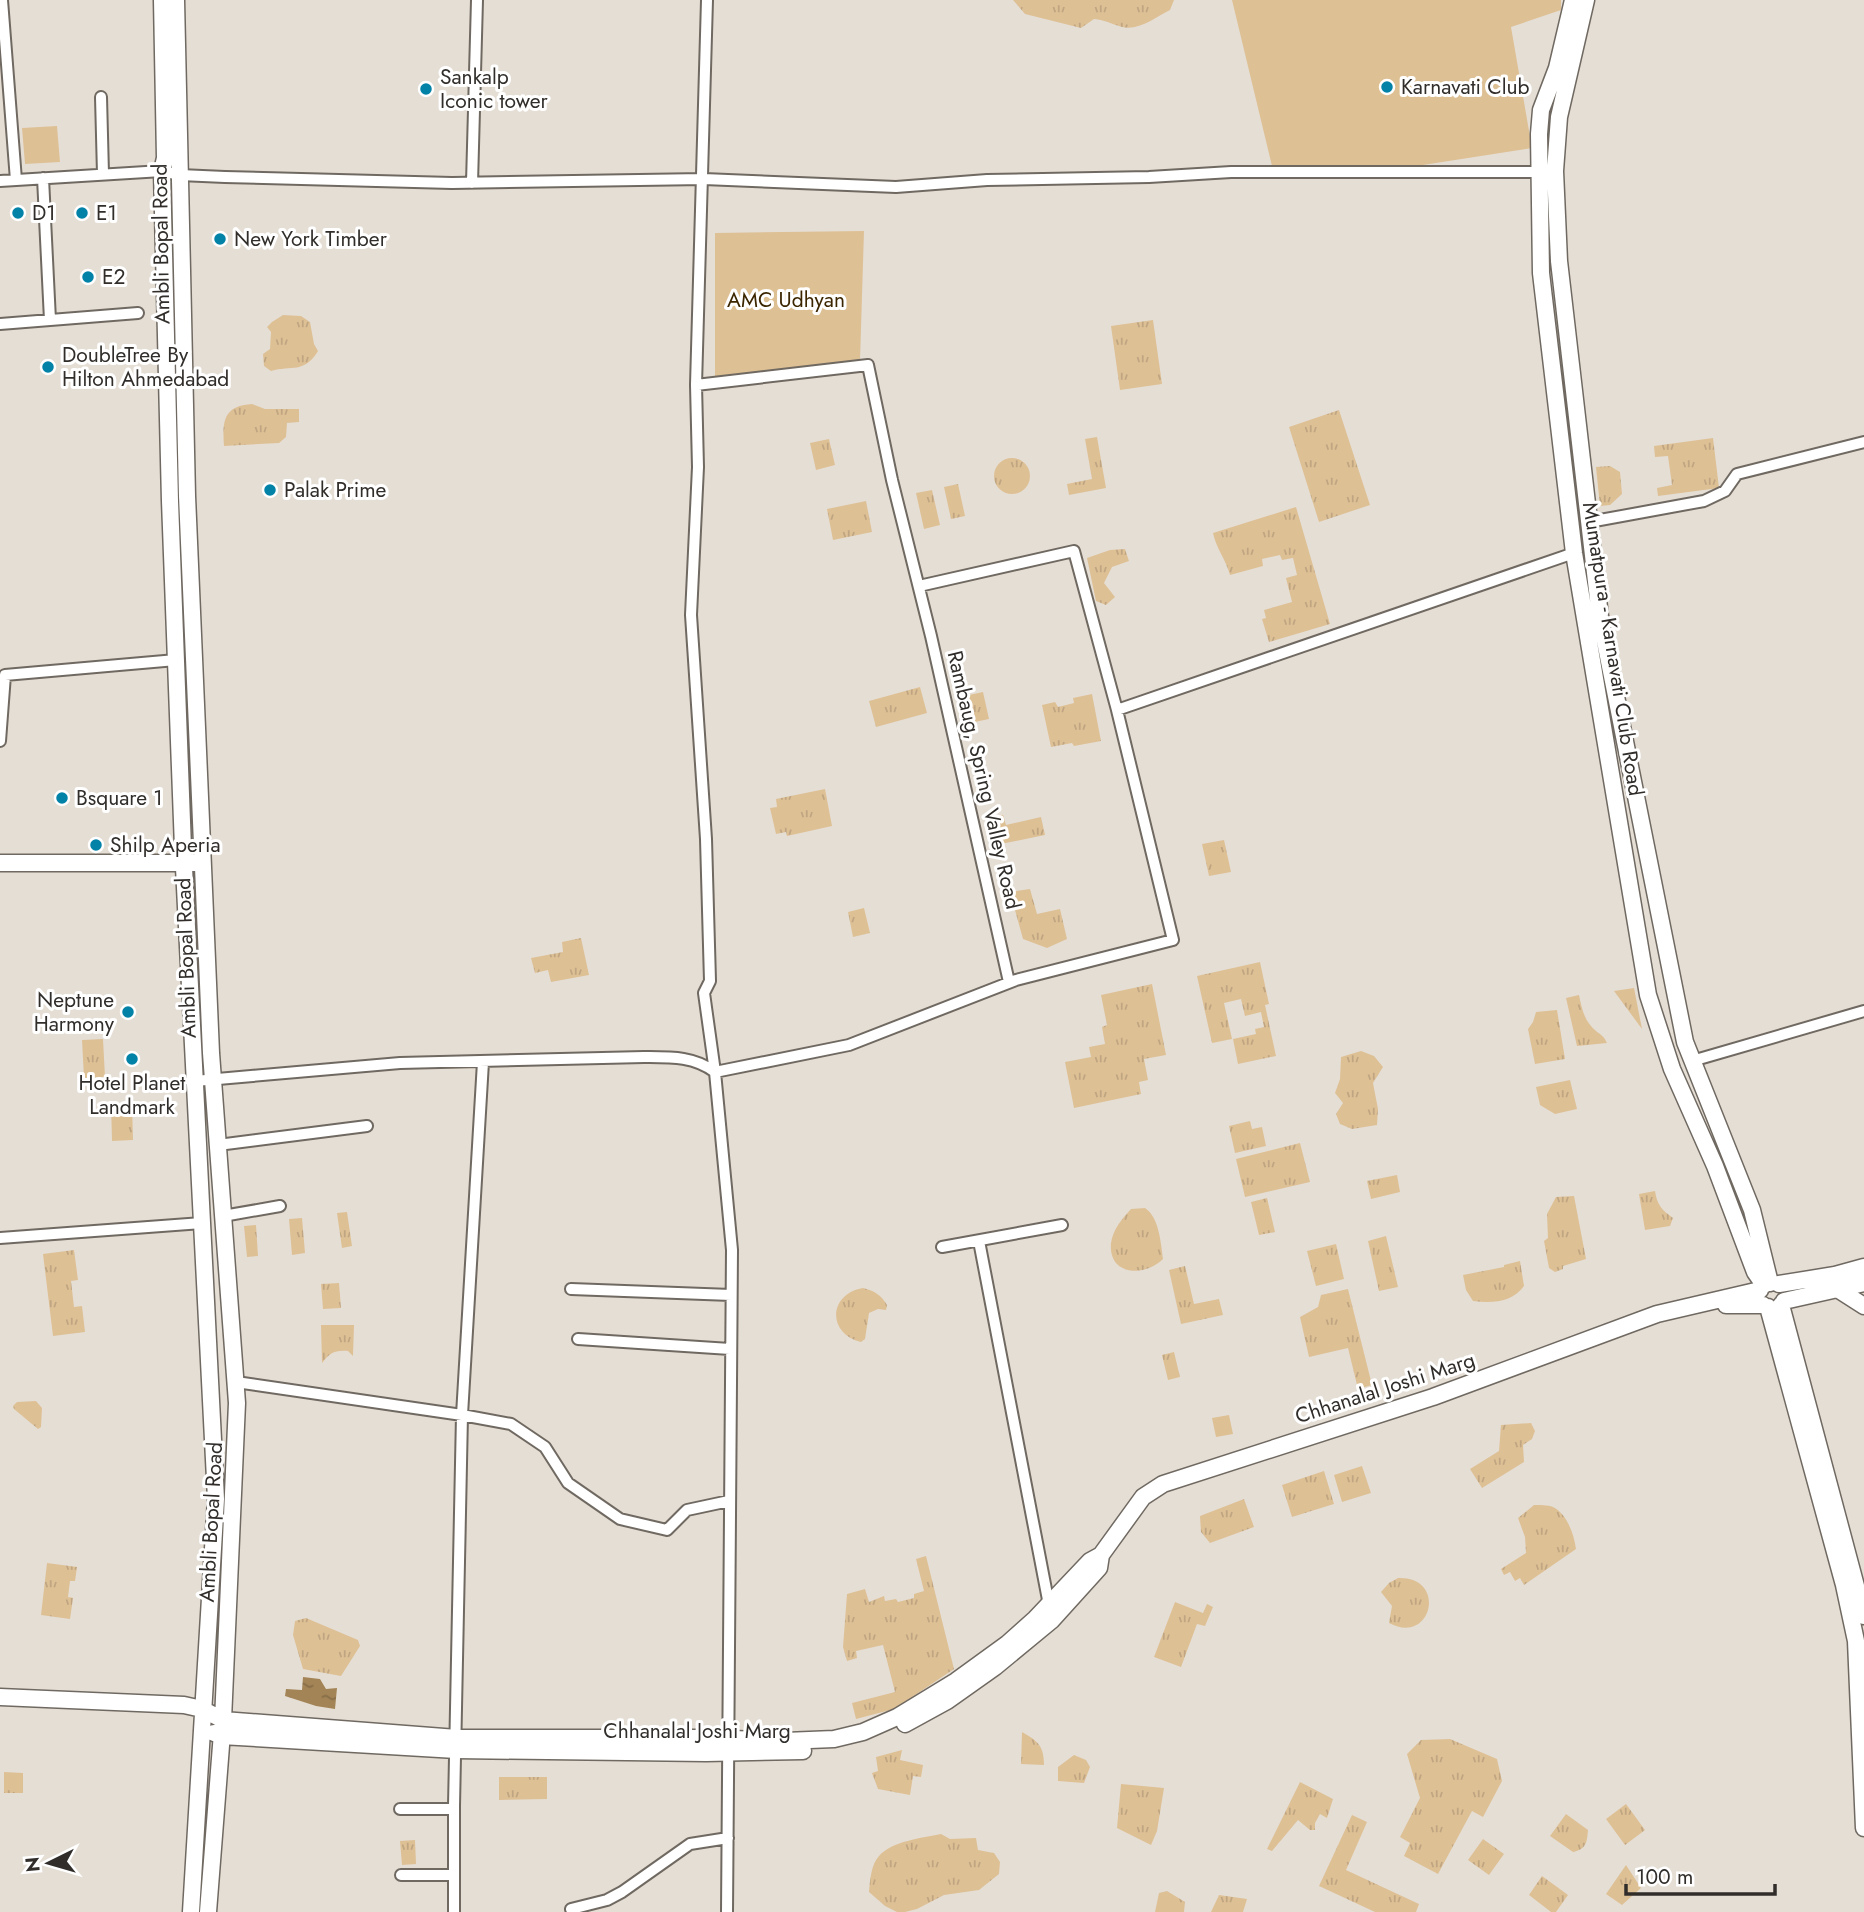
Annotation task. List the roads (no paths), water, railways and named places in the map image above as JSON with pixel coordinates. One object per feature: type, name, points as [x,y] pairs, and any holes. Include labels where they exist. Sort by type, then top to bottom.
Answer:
[{"type":"street","points":[[2,0],[16,180]]},
{"type":"street","name":"Ambli Bopal Road","points":[[162,0],[162,171],[176,660],[216,1499],[191,1912]]},
{"type":"street","name":"Ambli Bopal Road","points":[[176,0],[187,496],[213,1078],[237,1403],[222,1728],[208,1912]]},
{"type":"street","points":[[472,183],[477,0]]},
{"type":"street","points":[[708,0],[696,385],[698,467],[691,615],[706,838],[710,981],[704,993],[715,1072],[732,1250],[727,1912]]},
{"type":"street","name":"Mumatpura - Karnavati Club Road","points":[[1573,0],[1557,68],[1542,110],[1539,134],[1559,261],[1600,616],[1685,1042],[1752,1210],[1771,1295]]},
{"type":"street","name":"Mumatpura - Karnavati Club Road","points":[[1586,0],[1547,172],[1541,273],[1574,553],[1647,995],[1672,1069],[1725,1189],[1755,1272],[1771,1295]]},
{"type":"street","points":[[101,97],[103,174]]},
{"type":"street","points":[[0,181],[162,171],[180,175],[472,183],[704,179],[896,187],[987,180],[1149,177],[1231,172],[1547,172]]},
{"type":"street","points":[[43,178],[50,320]]},
{"type":"street","points":[[0,324],[138,313]]},
{"type":"street","name":"Rambaug, Spring Valley Road","points":[[696,385],[868,365],[892,480],[1010,982]]},
{"type":"street","points":[[1589,522],[1704,501],[1726,491],[1737,474],[1864,442]]},
{"type":"street","points":[[715,1072],[849,1045],[1010,982],[1173,940],[1117,710],[1074,551],[919,586]]},
{"type":"street","points":[[1117,710],[1574,553]]},
{"type":"street","points":[[0,741],[5,674],[176,660]]},
{"type":"street","points":[[0,863],[203,863]]},
{"type":"street","points":[[1692,1061],[1864,1011]]},
{"type":"street","points":[[195,1081],[400,1063],[673,1057],[694,1060],[715,1072]]},
{"type":"street","points":[[454,1912],[462,1415],[483,1062]]},
{"type":"street","points":[[218,1145],[367,1126]]},
{"type":"street","points":[[223,1216],[280,1206]]},
{"type":"street","points":[[0,1238],[202,1223]]},
{"type":"street","points":[[943,1247],[1062,1225]]},
{"type":"street","points":[[979,1241],[1049,1605]]},
{"type":"street","points":[[1771,1295],[1864,1267]]},
{"type":"street","points":[[1771,1295],[1839,1290],[1864,1283]]},
{"type":"street","points":[[571,1289],[731,1295]]},
{"type":"street","points":[[1839,1290],[1864,1306]]},
{"type":"street","points":[[1771,1295],[1864,1616]]},
{"type":"street","name":"Chhanalal Joshi Marg","points":[[222,1728],[456,1744],[729,1746],[804,1751],[890,1732],[947,1701],[995,1667],[1052,1620],[1098,1568],[1101,1555],[1143,1497],[1163,1484],[1433,1397],[1657,1314],[1710,1303],[1716,1305],[1771,1295]]},
{"type":"street","points":[[578,1339],[730,1349]]},
{"type":"street","points":[[236,1382],[511,1424],[545,1447],[568,1483],[620,1519],[667,1530],[687,1510],[729,1501]]},
{"type":"street","name":"Chhanalal Joshi Marg","points":[[855,1740],[956,1681],[1007,1644],[1049,1605],[1090,1560],[1101,1555]]},
{"type":"street","points":[[1854,1579],[1864,1828]]},
{"type":"street","points":[[0,1697],[184,1705],[202,1709],[222,1728]]},
{"type":"street","points":[[184,1705],[201,1726],[222,1728]]},
{"type":"street","points":[[400,1810],[454,1809]]},
{"type":"street","points":[[570,1909],[607,1900],[622,1892],[690,1844],[728,1838]]},
{"type":"street","points":[[401,1875],[454,1875]]},
{"type":"water","points":[[303,1677],[320,1679],[326,1689],[337,1688],[335,1709],[285,1696],[286,1689],[302,1690]]},
{"type":"place","name":"Karnavati Club","points":[[1387,87]]},
{"type":"place","name":"Sankalp Iconic tower","points":[[426,89]]},
{"type":"place","name":"D1","points":[[18,213]]},
{"type":"place","name":"E1","points":[[82,213]]},
{"type":"place","name":"New York Timber","points":[[220,239]]},
{"type":"place","name":"E2","points":[[88,277]]},
{"type":"place","name":"DoubleTree By Hilton Ahmedabad","points":[[48,367]]},
{"type":"place","name":"Palak Prime","points":[[270,490]]},
{"type":"place","name":"Bsquare 1","points":[[62,798]]},
{"type":"place","name":"Shilp Aperia","points":[[96,845]]},
{"type":"place","name":"Neptune Harmony","points":[[128,1012]]},
{"type":"place","name":"Hotel Planet Landmark","points":[[132,1059]]},
{"type":"park label","name":"AMC Udhyan","points":[[786,300]]}]
